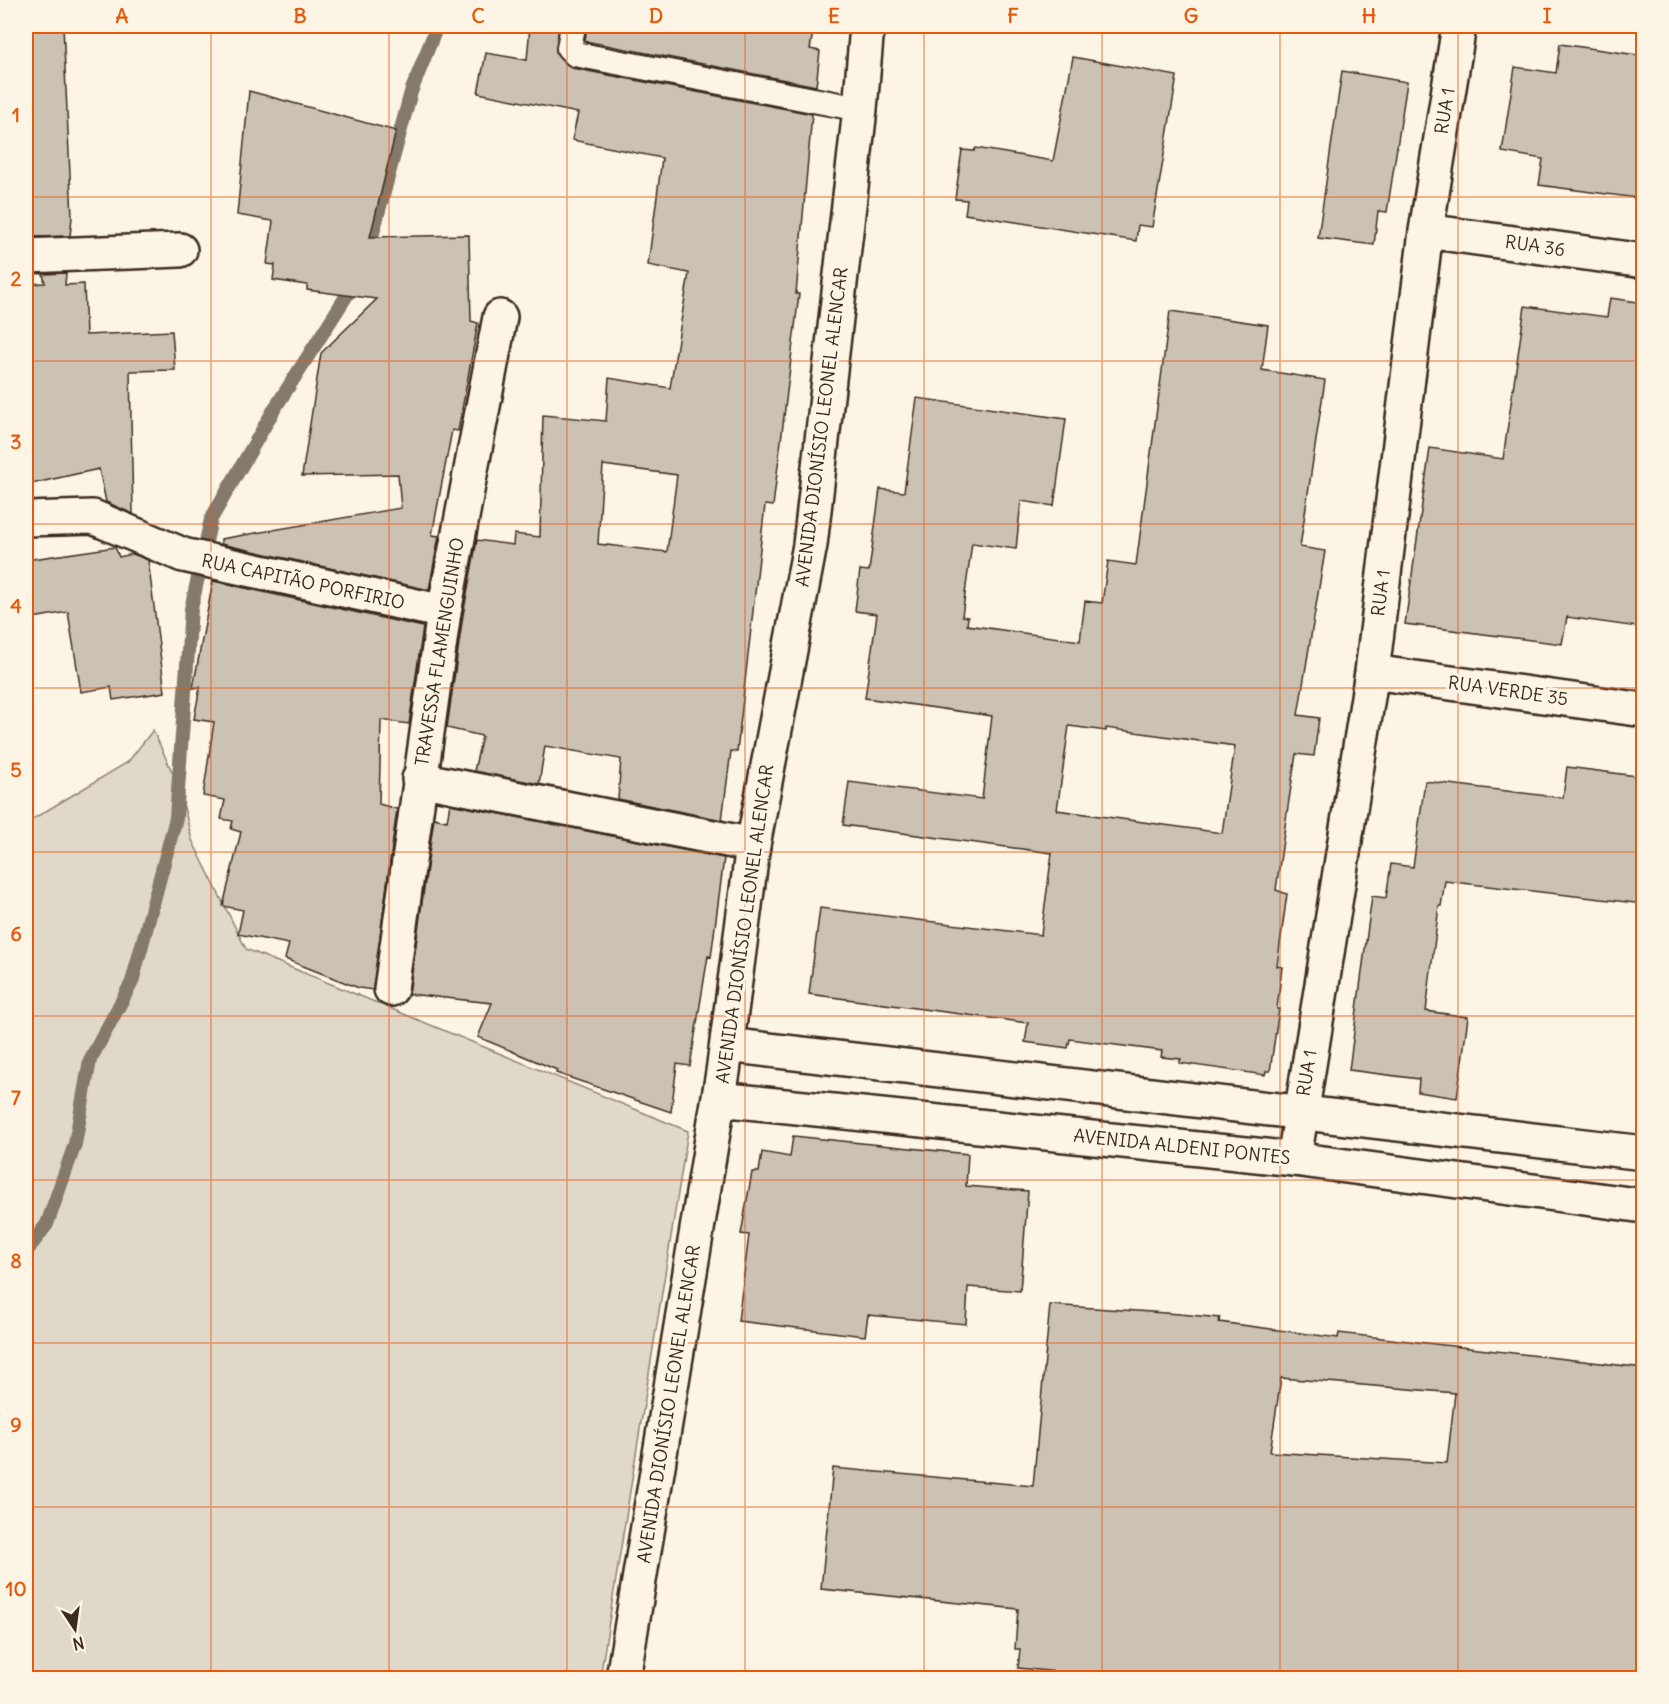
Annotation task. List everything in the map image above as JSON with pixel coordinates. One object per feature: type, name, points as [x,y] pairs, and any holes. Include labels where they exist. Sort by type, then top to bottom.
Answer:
[{"type":"street","name":"AVENIDA DIONÍSIO LEONEL ALENCAR","points":[[623,1678],[719,1099],[753,845],[810,545],[860,109],[867,26]]},
{"type":"street","name":"RUA 1","points":[[1294,1159],[1372,672],[1426,231],[1459,26]]},
{"type":"street","name":"RUA 36","points":[[1426,231],[1644,261]]},
{"type":"street","points":[[26,256],[180,250]]},
{"type":"street","name":"TRAVESSA FLAMENGUINHO","points":[[391,989],[444,612],[500,317]]},
{"type":"street","name":"RUA CAPITÃO PORFIRIO","points":[[26,519],[93,517],[163,548],[215,563],[444,612]]},
{"type":"street","name":"RUA VERDE 35","points":[[1372,672],[1644,710]]},
{"type":"street","points":[[419,779],[753,845]]},
{"type":"street","points":[[727,1045],[1644,1154]]},
{"type":"street","name":"AVENIDA ALDENI PONTES","points":[[719,1099],[1294,1159],[1644,1206]]},
{"type":"lane","points":[[573,26],[569,48],[575,54],[860,109]]},
{"type":"shaded area","points":[[153,730],[179,787],[192,840],[246,949],[688,1131],[600,1678],[26,1678],[26,823],[128,762]]},
{"type":"building","points":[[26,26],[63,26],[72,217],[70,236],[35,237],[26,197]]},
{"type":"building","points":[[530,26],[559,26],[556,53],[572,68],[812,114],[796,294],[799,294],[773,506],[765,505],[737,752],[731,751],[722,820],[618,799],[621,759],[545,746],[539,784],[474,771],[482,736],[447,728],[463,615],[477,540],[513,545],[514,534],[540,537],[543,415],[606,421],[609,378],[670,388],[689,273],[648,265],[662,158],[572,140],[578,113],[478,93],[486,53],[527,60]],"holes":[[[603,465],[677,475],[667,552],[598,544]]]},
{"type":"building","points":[[587,26],[814,26],[810,49],[820,51],[816,86],[585,41]]},
{"type":"building","points":[[1560,44],[1644,56],[1644,199],[1539,185],[1543,159],[1502,152],[1515,67],[1556,73]]},
{"type":"building","points":[[1073,57],[1177,76],[1152,227],[1138,225],[1136,241],[965,214],[967,200],[955,199],[962,150],[974,151],[976,148],[1053,161]]},
{"type":"building","points":[[1342,71],[1407,82],[1387,212],[1378,211],[1374,245],[1318,238]]},
{"type":"building","points":[[249,91],[396,131],[370,237],[469,235],[471,321],[478,323],[458,431],[452,430],[432,535],[439,536],[429,590],[221,544],[221,539],[401,508],[398,474],[302,476],[321,353],[377,299],[307,290],[307,285],[273,280],[275,265],[267,264],[273,221],[237,215]]},
{"type":"building","points":[[66,273],[65,285],[84,284],[86,335],[172,331],[175,370],[130,371],[133,514],[106,502],[99,469],[26,485],[26,284],[45,283],[43,274]]},
{"type":"building","points":[[1610,298],[1644,303],[1644,628],[1567,617],[1562,644],[1405,624],[1430,448],[1503,459],[1525,306],[1607,317]]},
{"type":"building","points":[[1170,311],[1268,325],[1262,370],[1325,380],[1300,547],[1325,551],[1298,715],[1319,718],[1314,756],[1296,754],[1276,890],[1287,894],[1277,966],[1282,967],[1277,1009],[1279,1009],[1270,1071],[1266,1071],[1265,1075],[1179,1063],[1181,1059],[1161,1057],[1162,1051],[1070,1039],[1068,1048],[1025,1042],[1028,1023],[809,994],[820,908],[1041,935],[1052,853],[843,825],[849,782],[982,799],[992,716],[865,698],[877,614],[855,611],[860,570],[869,571],[880,489],[904,492],[917,398],[1066,419],[1054,506],[1021,501],[1016,549],[972,543],[962,616],[968,617],[967,625],[1080,641],[1085,601],[1102,603],[1108,561],[1136,565]],"holes":[[[1069,726],[1106,731],[1106,728],[1235,746],[1222,833],[1057,810]]]},
{"type":"building","points":[[115,547],[119,557],[133,554],[148,560],[165,692],[113,700],[111,687],[81,692],[68,612],[26,619],[26,560]]},
{"type":"building","points":[[213,581],[423,627],[409,724],[381,720],[379,804],[397,809],[373,990],[359,988],[285,959],[289,944],[238,934],[243,910],[223,906],[241,832],[231,829],[233,821],[221,819],[225,800],[203,796],[214,722],[194,719],[200,687],[193,688]]},
{"type":"building","points":[[1567,767],[1644,777],[1644,904],[1445,881],[1441,906],[1439,906],[1426,1011],[1468,1017],[1457,1098],[1418,1092],[1419,1079],[1349,1070],[1372,896],[1386,898],[1391,864],[1413,867],[1425,781],[1563,798]]},
{"type":"building","points":[[450,804],[724,858],[711,957],[708,956],[690,1066],[677,1064],[671,1112],[556,1073],[557,1070],[478,1037],[492,1003],[409,994],[434,818],[447,821]]},
{"type":"building","points":[[793,1136],[968,1154],[966,1186],[1028,1191],[1020,1291],[968,1287],[966,1324],[868,1315],[865,1336],[738,1321],[749,1235],[741,1234],[752,1172],[759,1172],[762,1152],[790,1157]]},
{"type":"building","points":[[1050,1305],[1220,1318],[1219,1322],[1338,1338],[1339,1333],[1644,1368],[1644,1678],[1076,1678],[1077,1674],[1018,1668],[1020,1649],[1015,1649],[1018,1609],[821,1589],[833,1468],[1033,1486]],"holes":[[[1281,1378],[1455,1393],[1447,1463],[1270,1452]]]},
{"type":"waterway","points":[[367,255],[411,92],[437,26]]},
{"type":"waterway","points":[[26,1252],[47,1224],[75,1144],[90,1060],[132,982],[176,818],[191,609],[211,519],[275,408],[356,281]]}]
